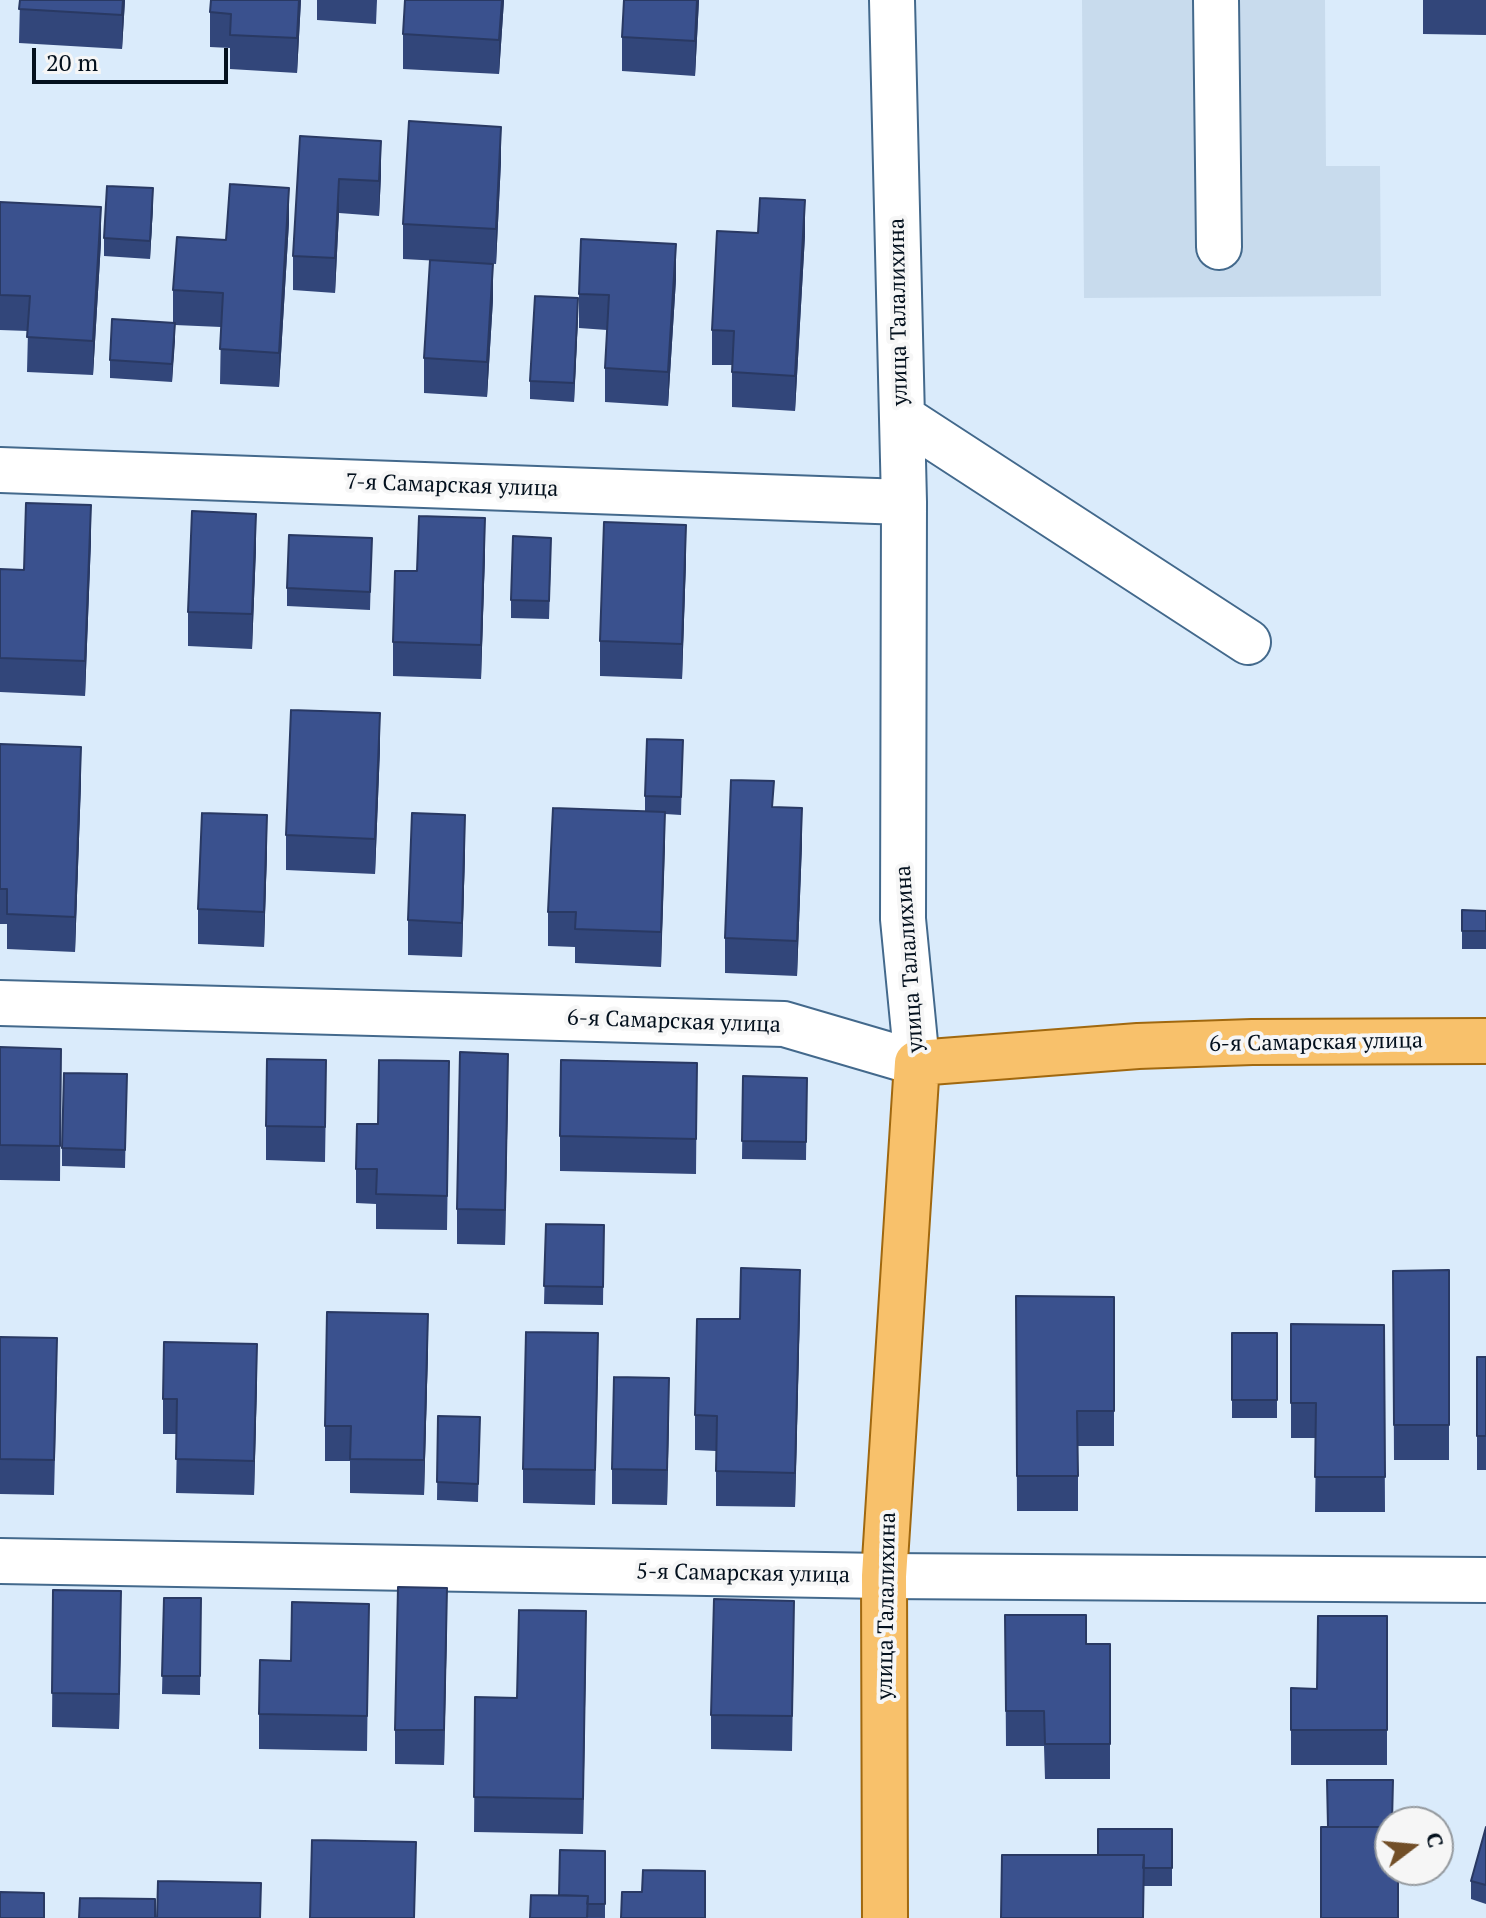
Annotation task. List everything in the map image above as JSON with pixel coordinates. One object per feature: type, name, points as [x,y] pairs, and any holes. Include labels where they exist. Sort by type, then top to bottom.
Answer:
[{"type":"main road","name":"6-я Самарская улица","points":[[917,1063],[1138,1046],[1486,1041]]},
{"type":"main road","name":"улица Талалихина","points":[[885,1918],[884,1576],[917,1063]]},
{"type":"street","name":"улица Талалихина","points":[[892,0],[904,502],[903,919],[917,1063]]},
{"type":"street","points":[[1216,0],[1219,247]]},
{"type":"street","points":[[902,417],[1248,642]]},
{"type":"street","name":"7-я Самарская улица","points":[[0,470],[904,502]]},
{"type":"street","name":"6-я Самарская улица","points":[[0,1003],[784,1024],[917,1063]]},
{"type":"street","name":"5-я Самарская улица","points":[[0,1561],[884,1576],[1486,1580]]},
{"type":"shaded area","points":[[1082,0],[1325,0],[1326,166],[1380,166],[1381,296],[1084,298]]},
{"type":"building","points":[[20,0],[123,0],[122,15],[19,9]]},
{"type":"building","points":[[211,0],[299,0],[297,38],[230,35],[231,14],[210,12]]},
{"type":"building","points":[[405,0],[502,0],[499,40],[403,34]]},
{"type":"building","points":[[624,0],[697,0],[695,41],[622,37]]},
{"type":"building","points":[[409,121],[501,127],[496,229],[403,224]]},
{"type":"building","points":[[300,136],[381,141],[379,181],[339,179],[335,258],[293,256]]},
{"type":"building","points":[[230,184],[289,188],[279,353],[220,349],[223,293],[173,290],[177,237],[226,240]]},
{"type":"building","points":[[107,186],[153,188],[150,241],[104,238]]},
{"type":"building","points":[[760,198],[805,200],[795,376],[732,372],[734,331],[712,330],[717,231],[758,233]]},
{"type":"building","points":[[0,202],[101,207],[93,341],[27,337],[30,296],[0,295]]},
{"type":"building","points":[[581,239],[676,244],[668,372],[605,368],[609,295],[579,294]]},
{"type":"building","points":[[430,260],[493,264],[487,362],[424,358]]},
{"type":"building","points":[[535,296],[578,298],[574,383],[530,381]]},
{"type":"building","points":[[112,319],[175,323],[172,364],[110,360]]},
{"type":"building","points":[[26,503],[91,505],[85,661],[0,658],[0,569],[24,570]]},
{"type":"building","points":[[192,511],[256,514],[252,614],[188,612]]},
{"type":"building","points":[[419,516],[485,518],[481,645],[393,642],[395,571],[417,571]]},
{"type":"building","points":[[604,522],[686,525],[682,644],[600,641]]},
{"type":"building","points":[[289,535],[372,538],[370,592],[287,588]]},
{"type":"building","points":[[513,536],[551,538],[549,601],[511,600]]},
{"type":"building","points":[[291,710],[380,713],[375,839],[286,835]]},
{"type":"building","points":[[647,739],[683,740],[681,797],[645,796]]},
{"type":"building","points":[[0,744],[81,747],[75,917],[7,914],[7,889],[0,889]]},
{"type":"building","points":[[731,780],[774,781],[772,807],[802,808],[797,941],[725,938]]},
{"type":"building","points":[[553,808],[665,812],[661,932],[575,929],[576,912],[548,912]]},
{"type":"building","points":[[202,813],[267,815],[264,912],[198,909]]},
{"type":"building","points":[[412,813],[465,815],[462,923],[408,920]]},
{"type":"building","points":[[1462,910],[1486,911],[1486,931],[1462,931]]},
{"type":"building","points":[[0,1047],[61,1049],[60,1146],[0,1145]]},
{"type":"building","points":[[460,1052],[508,1054],[505,1210],[457,1209]]},
{"type":"building","points":[[267,1059],[326,1060],[325,1127],[266,1126]]},
{"type":"building","points":[[379,1060],[449,1061],[447,1196],[376,1194],[377,1169],[356,1169],[357,1124],[378,1124]]},
{"type":"building","points":[[561,1060],[697,1063],[696,1139],[560,1136]]},
{"type":"building","points":[[64,1073],[127,1074],[125,1150],[62,1148]]},
{"type":"building","points":[[743,1076],[807,1078],[806,1142],[742,1141]]},
{"type":"building","points":[[546,1224],[604,1225],[603,1287],[544,1286]]},
{"type":"building","points":[[741,1268],[800,1270],[795,1473],[716,1471],[717,1416],[695,1415],[697,1319],[740,1319]]},
{"type":"building","points":[[1449,1270],[1449,1425],[1394,1425],[1393,1271]]},
{"type":"building","points":[[1016,1296],[1114,1297],[1114,1411],[1077,1411],[1078,1476],[1017,1476]]},
{"type":"building","points":[[327,1312],[428,1314],[424,1460],[350,1459],[351,1426],[325,1426]]},
{"type":"building","points":[[1291,1324],[1384,1325],[1385,1477],[1315,1477],[1316,1403],[1291,1403]]},
{"type":"building","points":[[526,1332],[598,1333],[595,1470],[523,1469]]},
{"type":"building","points":[[1232,1333],[1277,1333],[1277,1400],[1232,1400]]},
{"type":"building","points":[[0,1337],[57,1338],[54,1460],[0,1459]]},
{"type":"building","points":[[164,1342],[257,1344],[254,1461],[176,1459],[177,1399],[163,1399]]},
{"type":"building","points":[[1477,1357],[1486,1357],[1486,1436],[1477,1436]]},
{"type":"building","points":[[614,1377],[669,1378],[667,1470],[612,1469]]},
{"type":"building","points":[[438,1416],[480,1417],[478,1484],[437,1482]]},
{"type":"building","points":[[398,1587],[447,1588],[444,1730],[395,1730]]},
{"type":"building","points":[[53,1590],[121,1591],[119,1694],[52,1693]]},
{"type":"building","points":[[164,1598],[201,1598],[200,1676],[162,1676]]},
{"type":"building","points":[[714,1599],[794,1601],[792,1716],[711,1715]]},
{"type":"building","points":[[292,1602],[369,1604],[367,1716],[259,1714],[260,1660],[291,1661]]},
{"type":"building","points":[[519,1610],[586,1611],[583,1799],[474,1797],[475,1697],[517,1698]]},
{"type":"building","points":[[1005,1615],[1086,1615],[1086,1644],[1110,1644],[1110,1744],[1045,1744],[1044,1711],[1006,1711]]},
{"type":"building","points":[[1318,1616],[1387,1616],[1387,1730],[1291,1730],[1291,1688],[1317,1689]]},
{"type":"building","points":[[1327,1780],[1393,1780],[1392,1806],[1374,1806],[1374,1827],[1328,1827]]},
{"type":"building","points":[[1321,1827],[1374,1827],[1374,1886],[1398,1886],[1398,1918],[1321,1918]]},
{"type":"building","points":[[1486,1827],[1486,1885],[1471,1881]]},
{"type":"building","points":[[1098,1829],[1172,1829],[1172,1868],[1143,1868],[1144,1855],[1098,1855]]},
{"type":"building","points":[[312,1840],[416,1842],[414,1918],[310,1918]]},
{"type":"building","points":[[560,1850],[605,1851],[605,1904],[587,1904],[588,1896],[559,1895]]},
{"type":"building","points":[[1002,1855],[1144,1855],[1143,1918],[1001,1918]]},
{"type":"building","points":[[643,1870],[705,1871],[705,1918],[621,1918],[622,1892],[642,1892]]},
{"type":"building","points":[[158,1881],[261,1883],[260,1918],[157,1918]]},
{"type":"building","points":[[0,1892],[44,1893],[44,1918],[0,1918]]},
{"type":"building","points":[[531,1895],[588,1896],[587,1918],[530,1918]]},
{"type":"building","points":[[80,1898],[155,1899],[155,1918],[79,1918]]}]
